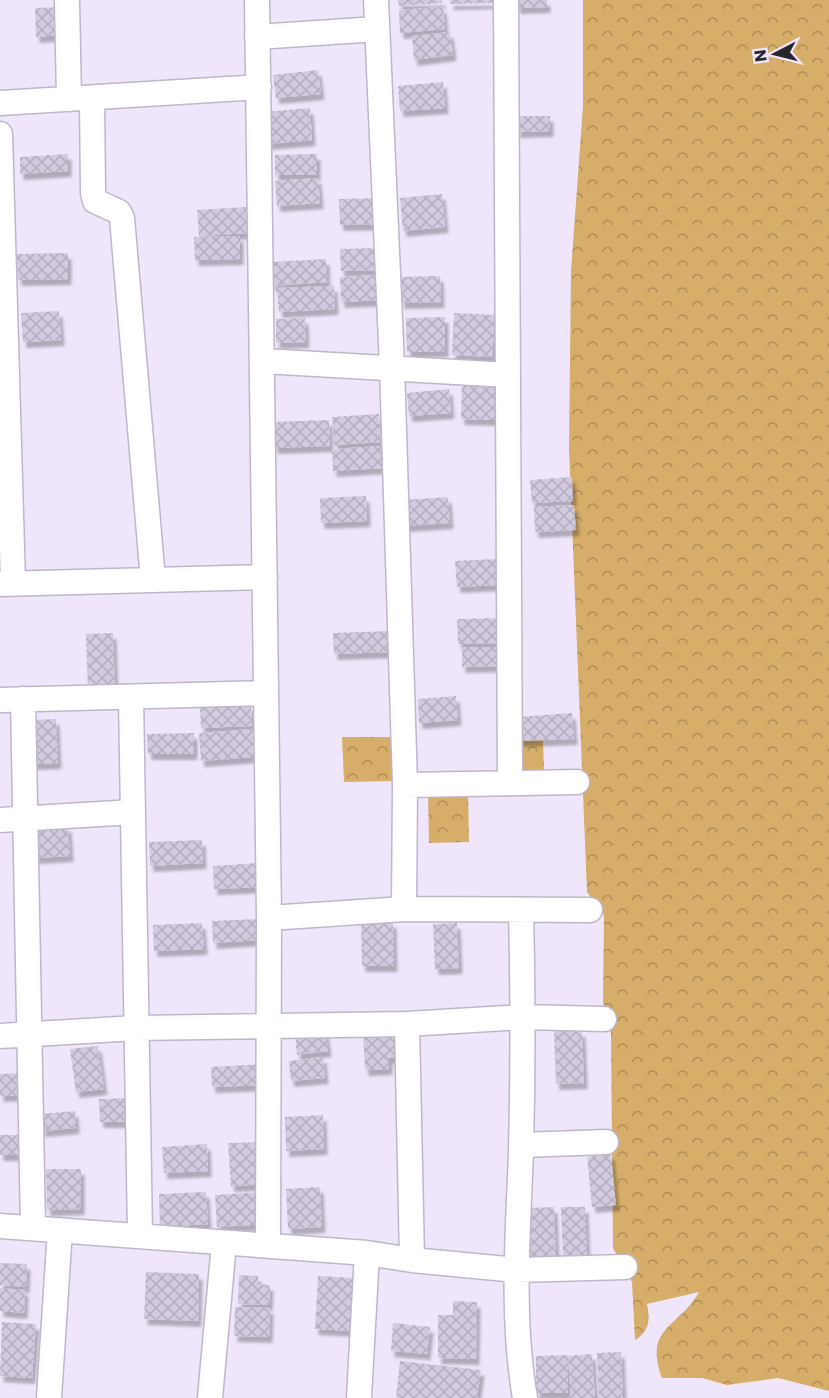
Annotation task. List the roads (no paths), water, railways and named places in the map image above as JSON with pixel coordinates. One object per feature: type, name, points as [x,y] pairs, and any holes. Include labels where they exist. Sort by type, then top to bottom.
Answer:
[{"type":"street","points":[[67,0],[95,201],[118,212],[122,218],[153,580]]},
{"type":"street","points":[[257,0],[269,918],[268,1245]]},
{"type":"street","points":[[376,0],[392,366],[405,785],[404,909]]},
{"type":"street","points":[[506,0],[510,782]]},
{"type":"street","points":[[258,37],[377,29]]},
{"type":"street","points":[[0,103],[259,87]]},
{"type":"street","points":[[0,134],[7,583],[265,578]]},
{"type":"street","points":[[263,361],[392,366],[508,375]]},
{"type":"street","points":[[33,1228],[26,819],[11,699],[266,693]]},
{"type":"street","points":[[131,697],[140,1234]]},
{"type":"street","points":[[405,785],[577,782]]},
{"type":"street","points":[[0,820],[133,812]]},
{"type":"street","points":[[269,918],[404,909],[590,910]]},
{"type":"street","points":[[521,910],[524,1017],[517,1270],[520,1362],[525,1398]]},
{"type":"street","points":[[0,1036],[136,1028],[407,1024],[524,1017],[604,1019]]},
{"type":"street","points":[[407,1024],[412,1260]]},
{"type":"street","points":[[521,1145],[606,1143]]},
{"type":"street","points":[[0,1226],[140,1234],[224,1243],[367,1252],[412,1260],[517,1270],[625,1267]]},
{"type":"street","points":[[49,1398],[60,1230]]},
{"type":"street","points":[[210,1398],[224,1243]]},
{"type":"street","points":[[358,1398],[367,1252]]}]
